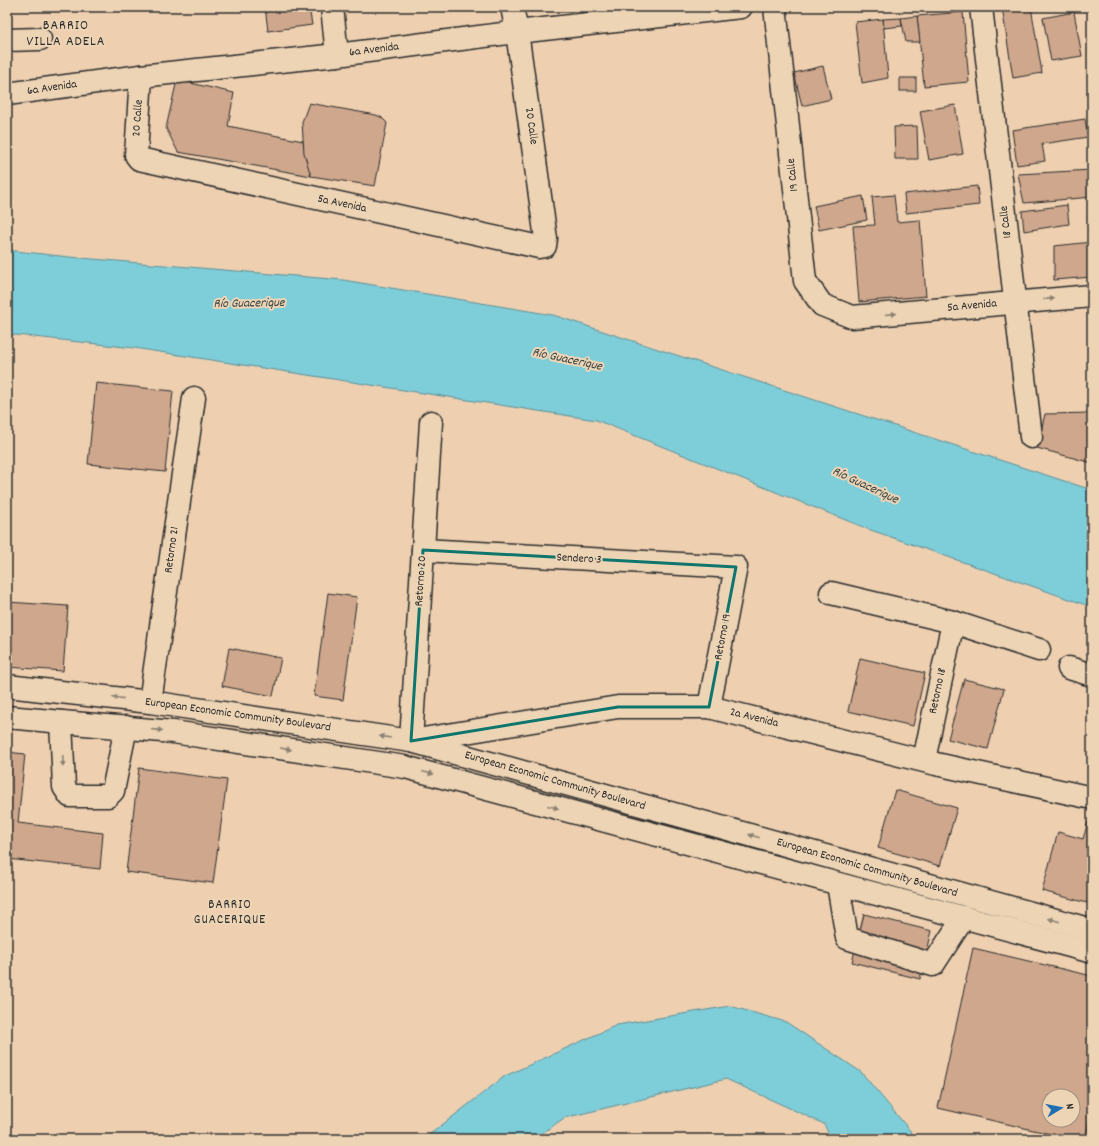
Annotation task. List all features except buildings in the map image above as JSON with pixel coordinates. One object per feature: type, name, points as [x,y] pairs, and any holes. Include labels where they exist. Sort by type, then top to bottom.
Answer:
[{"type":"street","points":[[332,7],[337,55]]},
{"type":"street","name":"20 Calle","points":[[512,7],[518,32],[546,246]]},
{"type":"street","name":"6a Avenida","points":[[7,94],[141,76],[337,55],[518,32],[741,7]]},
{"type":"street","name":"19 Calle","points":[[775,7],[805,281],[822,305],[852,317]]},
{"type":"street","name":"18 Calle","points":[[981,7],[1031,437]]},
{"type":"street","points":[[7,40],[40,39]]},
{"type":"street","name":"20 Calle","points":[[139,159],[136,155],[141,76]]},
{"type":"street","name":"5a Avenida","points":[[139,159],[539,247],[546,246]]},
{"type":"street","name":"5a Avenida","points":[[852,317],[1092,296]]},
{"type":"street","name":"Retorno 21","points":[[150,702],[194,398]]},
{"type":"street","name":"Retorno 20","points":[[411,741],[431,422]]},
{"type":"street","name":"Sendero 3","points":[[423,550],[736,567]]},
{"type":"street","name":"Retorno 19","points":[[709,707],[736,567]]},
{"type":"street","points":[[831,593],[953,622],[1039,650]]},
{"type":"street","name":"Retorno 18","points":[[924,760],[953,622]]},
{"type":"street","points":[[1069,668],[1092,675]]},
{"type":"street","name":"European Economic Community Boulevard","points":[[7,686],[150,702],[411,741],[1092,930]]},
{"type":"street","name":"2a Avenida","points":[[411,741],[618,707],[709,707],[924,760],[1092,798]]},
{"type":"street","name":"European Economic Community Boulevard","points":[[7,717],[173,732],[405,767],[1092,952]]},
{"type":"street","points":[[61,722],[64,787],[70,796],[108,796],[112,791],[126,728]]},
{"type":"street","points":[[838,884],[846,938],[933,965],[964,917]]},
{"type":"highlighted area","points":[[423,550],[736,567],[709,707],[618,707],[411,741]]},
{"type":"water","name":"Río Guacerique","points":[[7,250],[69,257],[343,280],[553,315],[1092,490],[1092,607],[868,529],[596,420],[134,348],[7,334]]},
{"type":"water","points":[[730,1006],[786,1022],[861,1072],[917,1139],[831,1139],[824,1124],[726,1079],[564,1118],[534,1139],[424,1139],[505,1076],[617,1025]]},
{"type":"district","name":"BARRIO VILLA ADELA","points":[[66,34]]},
{"type":"district","name":"BARRIO GUACERIQUE","points":[[230,912]]}]
